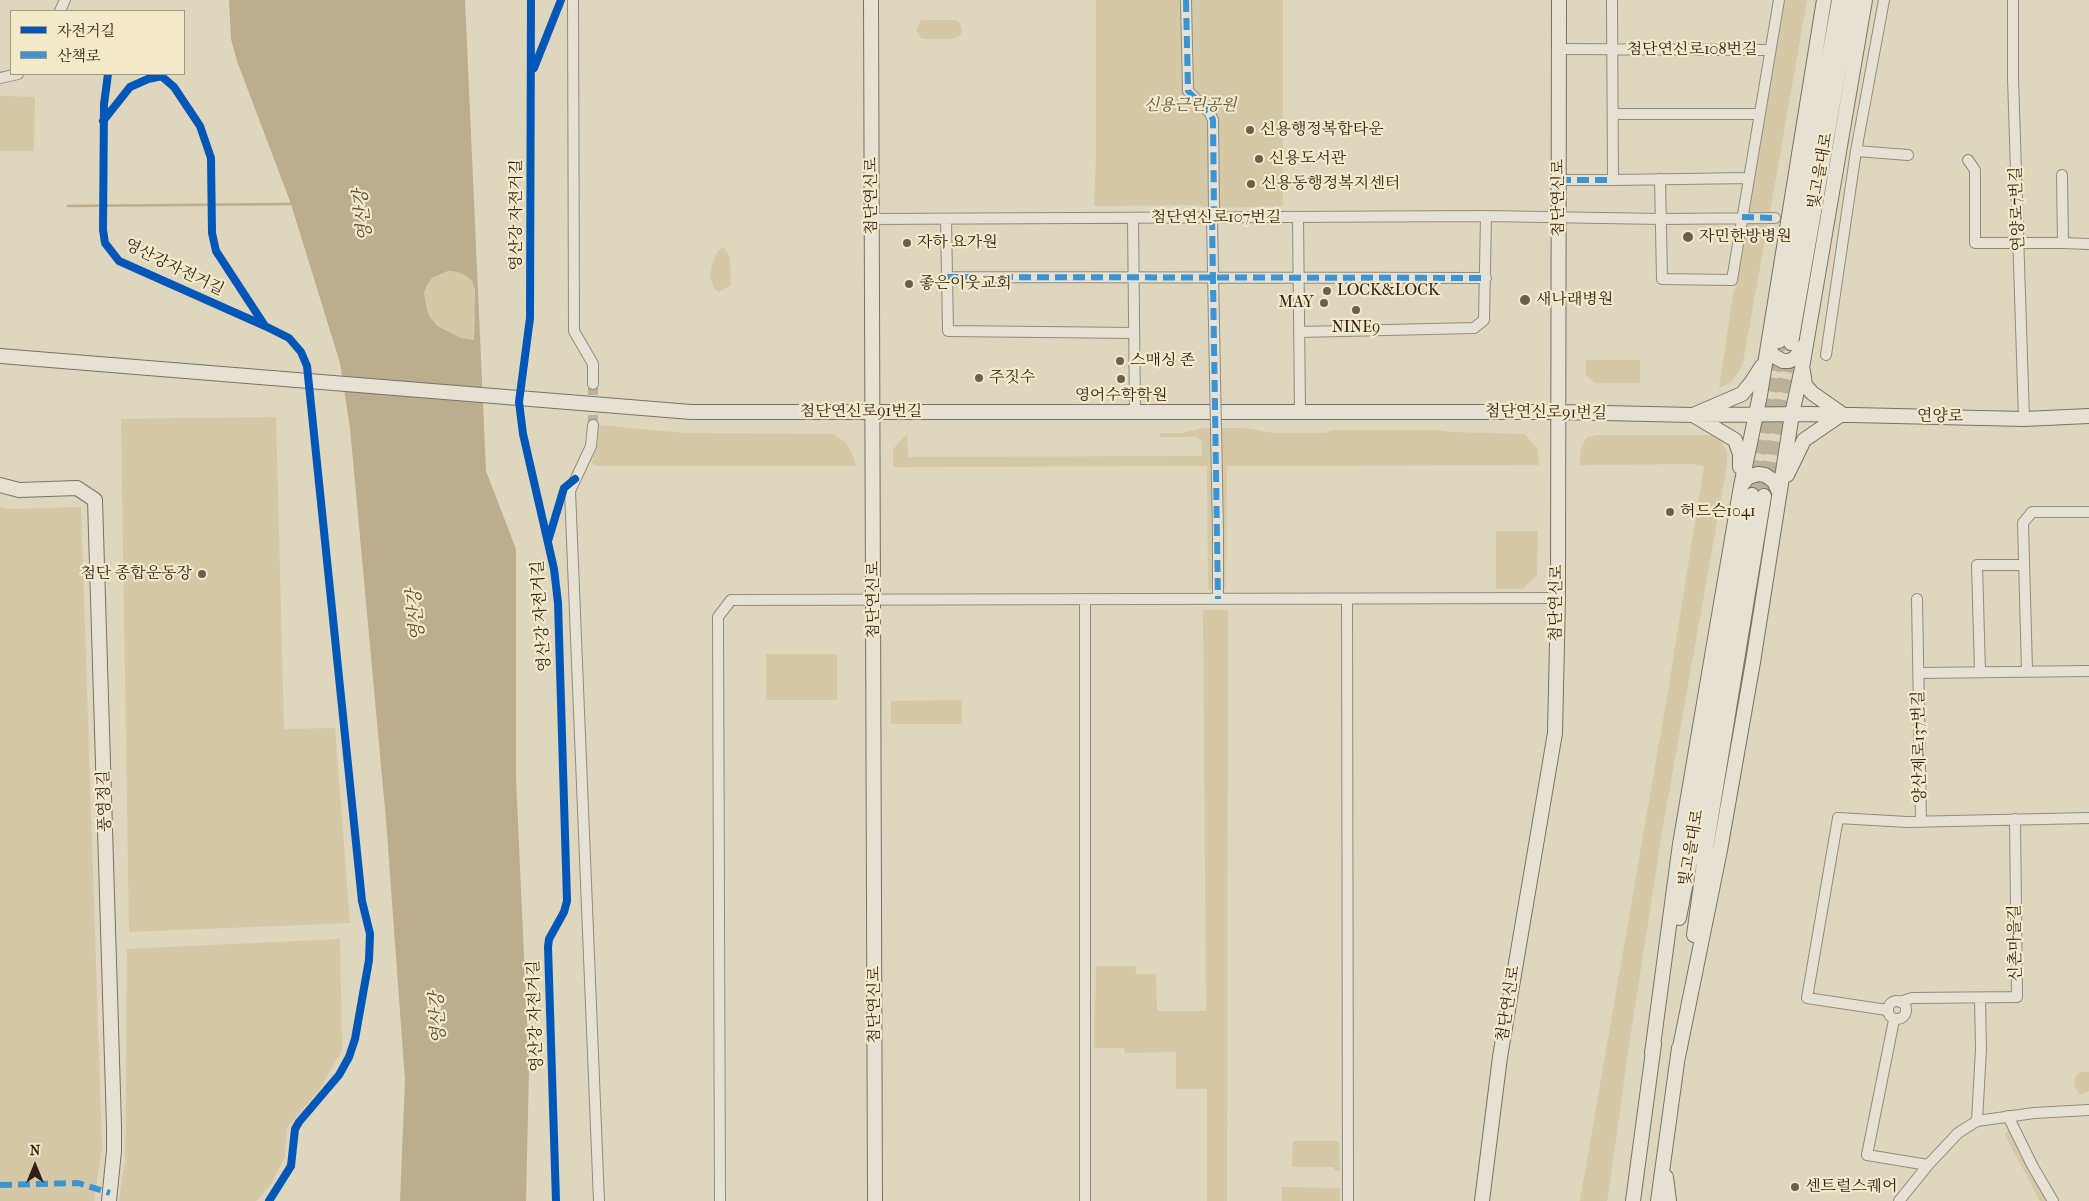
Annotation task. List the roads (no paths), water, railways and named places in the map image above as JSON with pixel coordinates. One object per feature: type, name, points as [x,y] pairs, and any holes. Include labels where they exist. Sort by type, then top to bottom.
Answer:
[{"type":"street","points":[[573,0],[574,332],[593,364],[593,384]]},
{"type":"street","name":"첨단연신로","points":[[871,0],[875,1201]]},
{"type":"street","points":[[1186,0],[1188,91],[1210,113],[1213,120],[1213,277],[1218,600]]},
{"type":"street","name":"첨단연신로","points":[[1482,1201],[1500,1057],[1554,733],[1558,598],[1559,0]]},
{"type":"street","name":"첨단연신로108번길","points":[[1612,0],[1614,180]]},
{"type":"street","name":"첨단연신로108번길","points":[[1660,179],[1662,279],[1732,280],[1779,0]]},
{"type":"street","points":[[1806,343],[1795,358],[1789,361],[1783,361],[1772,355],[1780,341],[1824,0]]},
{"type":"street","name":"빛고을대로","points":[[1780,341],[1839,0]]},
{"type":"street","name":"빛고을대로","points":[[1780,341],[1851,0]]},
{"type":"street","points":[[1678,1057],[1723,832],[1753,662],[1792,414],[1802,368],[1865,0]]},
{"type":"street","points":[[1826,355],[1856,151],[1884,0]]},
{"type":"street","name":"연양로7번길","points":[[2013,0],[2024,419]]},
{"type":"street","name":"첨단연신로108번길","points":[[1559,49],[1770,50]]},
{"type":"street","points":[[0,78],[14,75]]},
{"type":"street","points":[[1613,114],[1759,114]]},
{"type":"street","points":[[1856,151],[1908,155]]},
{"type":"street","points":[[1968,160],[1975,170],[1975,243],[2089,244]]},
{"type":"street","points":[[2062,175],[2063,243]]},
{"type":"street","points":[[1559,180],[1749,178]]},
{"type":"street","name":"첨단연신로107번길","points":[[872,219],[1134,218],[1213,213],[1298,218],[1559,217]]},
{"type":"street","points":[[1299,332],[1474,328],[1484,320],[1486,216]]},
{"type":"street","points":[[1559,217],[1661,219],[1775,218]]},
{"type":"street","points":[[1134,218],[1134,412]]},
{"type":"street","points":[[1298,218],[1300,412]]},
{"type":"street","points":[[946,220],[948,331],[1134,333]]},
{"type":"street","points":[[947,277],[1486,278]]},
{"type":"street","points":[[1693,415],[1742,394],[1780,341]]},
{"type":"street","name":"첨단연신로91번길","points":[[0,356],[31,357],[691,412],[1559,412],[1693,415],[1792,414]]},
{"type":"street","points":[[1652,1053],[1680,844],[1741,486],[1765,360]]},
{"type":"street","points":[[1779,492],[1804,440],[1842,414],[1812,393],[1805,385],[1802,368]]},
{"type":"street","name":"연양로","points":[[1792,414],[2024,419],[2089,416]]},
{"type":"street","points":[[1693,415],[1735,440],[1740,454],[1741,486]]},
{"type":"street","points":[[593,425],[588,453],[570,491],[599,1201]]},
{"type":"street","points":[[1741,486],[1748,477],[1758,474],[1765,475],[1774,481],[1779,492]]},
{"type":"street","name":"풍영정길","points":[[0,485],[19,490],[77,488],[95,500],[114,1134],[109,1201]]},
{"type":"street","name":"빛고을대로","points":[[1632,1201],[1652,1053],[1693,846],[1758,495],[1706,848],[1658,1201]]},
{"type":"street","points":[[2027,671],[2023,523],[2032,512],[2089,512]]},
{"type":"street","points":[[1980,672],[1977,565],[2024,565]]},
{"type":"street","points":[[720,1201],[718,617],[732,600],[1085,601],[1558,598]]},
{"type":"street","points":[[1348,599],[1348,1201]]},
{"type":"street","name":"양산제로137번길","points":[[1918,599],[1921,822]]},
{"type":"street","points":[[1085,601],[1085,1201]]},
{"type":"street","name":"양산제로137번길","points":[[1919,673],[2089,672]]},
{"type":"street","points":[[1887,1010],[1807,998],[1838,818],[1921,822],[2089,818]]},
{"type":"street","name":"신촌마을길","points":[[1980,998],[2017,997],[2015,819]]},
{"type":"street","points":[[1894,1020],[1889,1016],[1887,1010],[1891,1002],[1900,1002],[1912,998],[1980,998],[1981,1048],[1977,1121]]},
{"type":"street","points":[[1894,1020],[1903,1018],[1906,1012],[1905,1006],[1900,1002]]},
{"type":"street","points":[[1894,1020],[1867,1155],[1928,1165]]},
{"type":"street","points":[[1900,1201],[1928,1165],[1958,1134],[1977,1121],[2008,1116],[2089,1110]]},
{"type":"street","points":[[2008,1116],[2032,1165],[2053,1201]]},
{"type":"street","points":[[1622,1201],[1638,1156]]},
{"type":"street","points":[[1664,1158],[1670,1201]]},
{"type":"water","name":"영산강","points":[[229,0],[465,0],[486,471],[516,549],[516,778],[529,1068],[526,1201],[400,1201],[405,1080],[386,820],[350,428],[340,363],[291,204],[237,61],[231,39]],"holes":[[[448,271],[465,275],[472,281],[475,289],[474,340],[461,338],[437,326],[427,310],[424,293],[432,278]]]},
{"type":"waterway","points":[[68,206],[290,204]]},
{"type":"tunnel","points":[[1752,495],[1779,341]]},
{"type":"tunnel","points":[[1764,496],[1791,343]]},
{"type":"tunnel","points":[[593,384],[593,425]]},
{"type":"place","name":"신용행정복합타운","points":[[1250,130]]},
{"type":"place","name":"신용도서관","points":[[1259,159]]},
{"type":"place","name":"신용동행정복지센터","points":[[1251,184]]},
{"type":"place","name":"자민한방병원","points":[[1688,237]]},
{"type":"place","name":"자하 요가원","points":[[907,243]]},
{"type":"place","name":"좋은이웃교회","points":[[909,284]]},
{"type":"place","name":"LOCK&LOCK","points":[[1327,291]]},
{"type":"place","name":"새나래병원","points":[[1525,300]]},
{"type":"place","name":"MAY","points":[[1324,303]]},
{"type":"place","name":"NINE9","points":[[1356,310]]},
{"type":"place","name":"스매싱 존","points":[[1120,361]]},
{"type":"place","name":"주짓수","points":[[979,378]]},
{"type":"place","name":"영어수학학원","points":[[1121,379]]},
{"type":"place","name":"허드슨1041","points":[[1670,512]]},
{"type":"place","name":"첨단 종합운동장","points":[[202,574]]},
{"type":"place","name":"센트럴스퀘어","points":[[1795,1187]]},
{"type":"park label","name":"신용근린공원","points":[[1190,106]]}]
